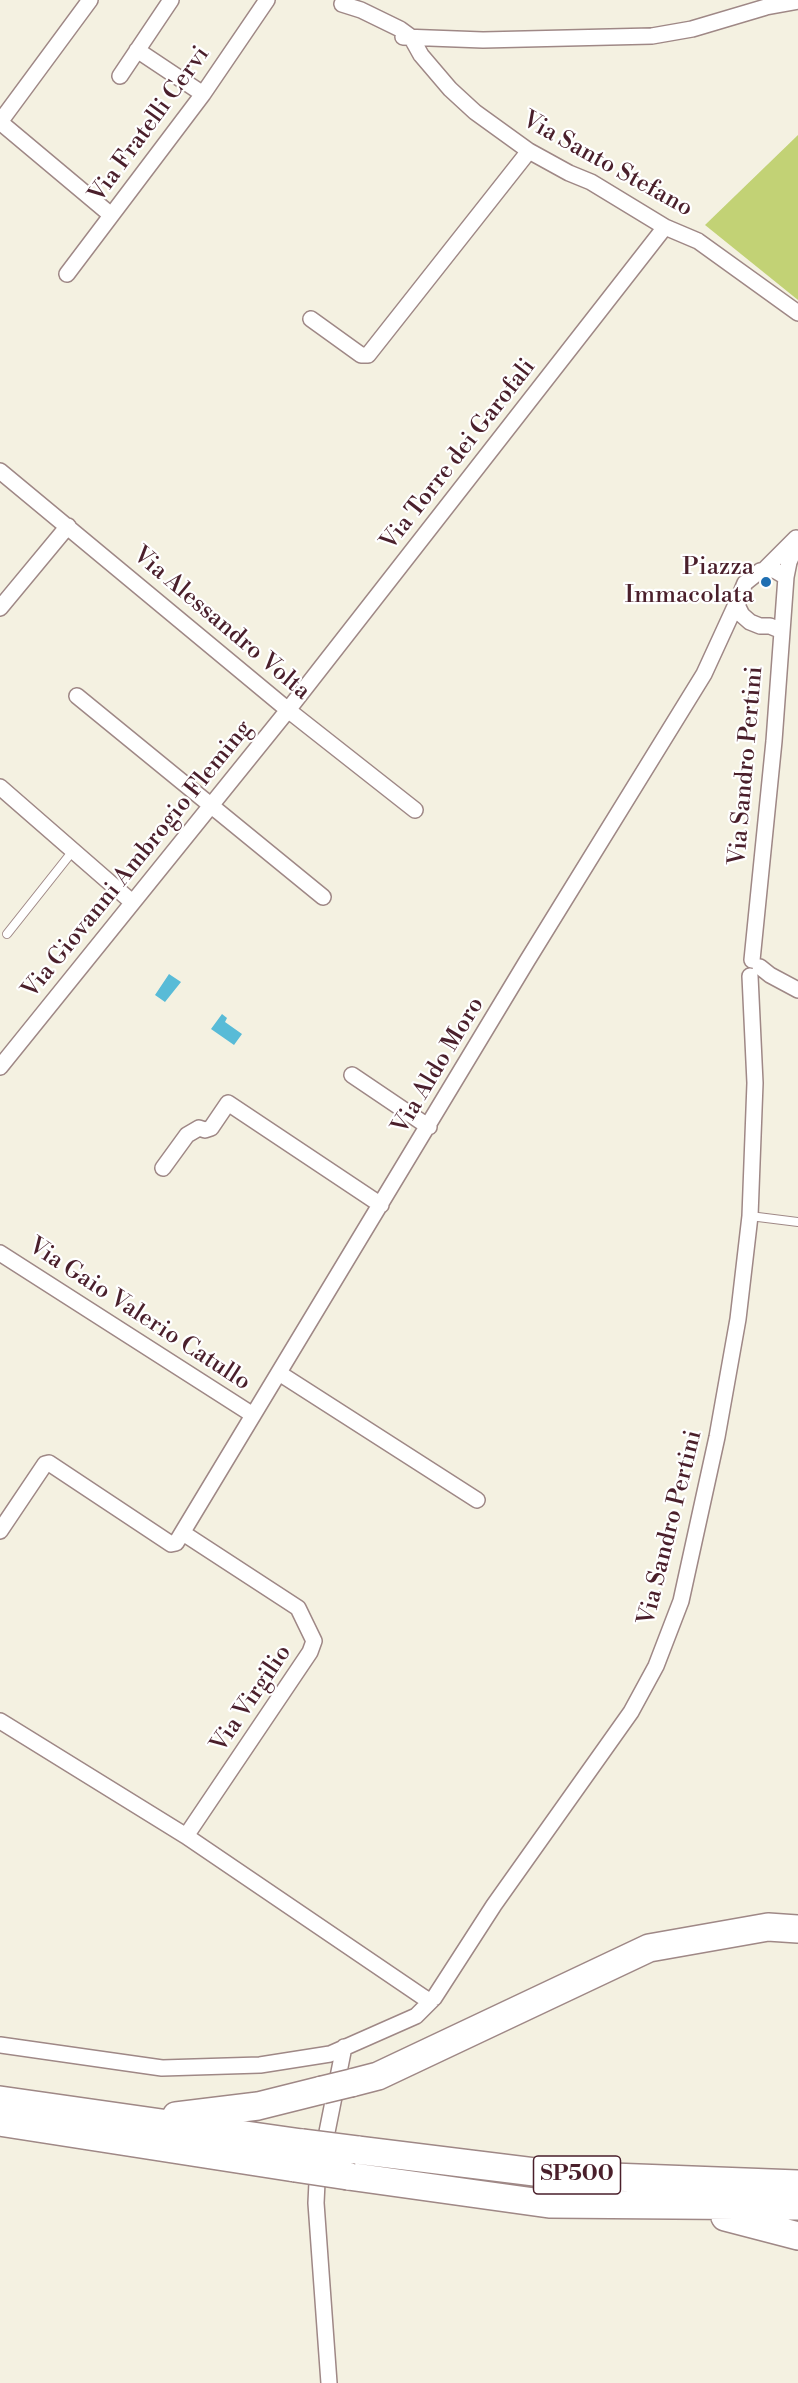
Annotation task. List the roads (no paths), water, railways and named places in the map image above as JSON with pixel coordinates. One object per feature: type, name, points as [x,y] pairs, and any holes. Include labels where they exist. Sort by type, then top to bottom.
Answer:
[{"type":"highway","points":[[140,2121],[258,2106],[378,2076],[649,1948],[768,1927],[798,1929]]},
{"type":"highway","name":"SP500","points":[[0,2100],[140,2121],[298,2155],[348,2176],[549,2204],[798,2206]]},
{"type":"highway","name":"SP500","points":[[0,2122],[298,2155],[357,2150],[559,2175],[798,2184]]},
{"type":"highway","points":[[677,2205],[798,2236]]},
{"type":"street","points":[[90,0],[0,122],[111,215]]},
{"type":"street","points":[[120,76],[171,0]]},
{"type":"street","name":"Via Fratelli Cervi","points":[[67,274],[203,94],[267,0]]},
{"type":"street","points":[[340,1],[354,14],[399,36],[483,40],[652,36],[692,29],[766,7],[798,1]]},
{"type":"street","name":"Via Santo Stefano","points":[[411,38],[421,55],[450,89],[475,112],[529,151],[591,182],[665,227],[698,241],[798,313]]},
{"type":"street","points":[[137,50],[203,94]]},
{"type":"street","points":[[311,319],[361,355],[368,355],[529,151]]},
{"type":"street","name":"Via Torre dei Garofali","points":[[288,710],[665,227]]},
{"type":"street","name":"Via Alessandro Volta","points":[[0,471],[288,710],[415,810]]},
{"type":"street","points":[[0,608],[68,526]]},
{"type":"street","points":[[778,625],[760,626],[736,612],[745,583],[765,569],[798,536]]},
{"type":"street","points":[[765,569],[776,571],[786,577],[789,562],[798,542]]},
{"type":"street","name":"Via Sandro Pertini","points":[[0,2045],[127,2064],[199,2068],[260,2065],[316,2058],[416,2016],[434,1998],[494,1905],[631,1712],[656,1666],[681,1601],[717,1437],[738,1319],[750,1216],[758,970],[774,741],[778,625],[786,577]]},
{"type":"street","name":"Via Aldo Moro","points":[[183,1533],[527,961],[704,674],[736,612]]},
{"type":"street","points":[[77,696],[210,807],[323,897]]},
{"type":"street","name":"Via Giovanni Ambrogio Fleming","points":[[0,1067],[288,710]]},
{"type":"street","points":[[0,787],[132,902]]},
{"type":"street","points":[[758,970],[798,990]]},
{"type":"street","points":[[352,1075],[429,1127]]},
{"type":"street","points":[[163,1168],[187,1135],[199,1128],[205,1130],[211,1128],[228,1103],[381,1205]]},
{"type":"street","name":"Via Gaio Valerio Catullo","points":[[0,1253],[253,1415]]},
{"type":"street","points":[[279,1373],[477,1500]]},
{"type":"street","points":[[0,1531],[45,1464],[49,1463],[171,1544],[176,1544],[183,1533]]},
{"type":"street","name":"Via Virgilio","points":[[183,1533],[300,1610],[314,1641],[310,1652],[186,1836]]},
{"type":"street","points":[[0,1721],[186,1836],[423,1997],[428,2000],[434,1998]]},
{"type":"street","points":[[329,2383],[316,2203],[317,2182],[344,2047]]},
{"type":"lane","points":[[7,934],[72,852]]},
{"type":"lane","points":[[750,1216],[798,1222]]},
{"type":"water","points":[[169,974],[181,982],[165,1002],[155,995]]},
{"type":"water","points":[[222,1014],[227,1018],[225,1022],[242,1034],[234,1045],[211,1029]]},
{"type":"place","name":"Piazza Immacolata","points":[[766,582]]}]
